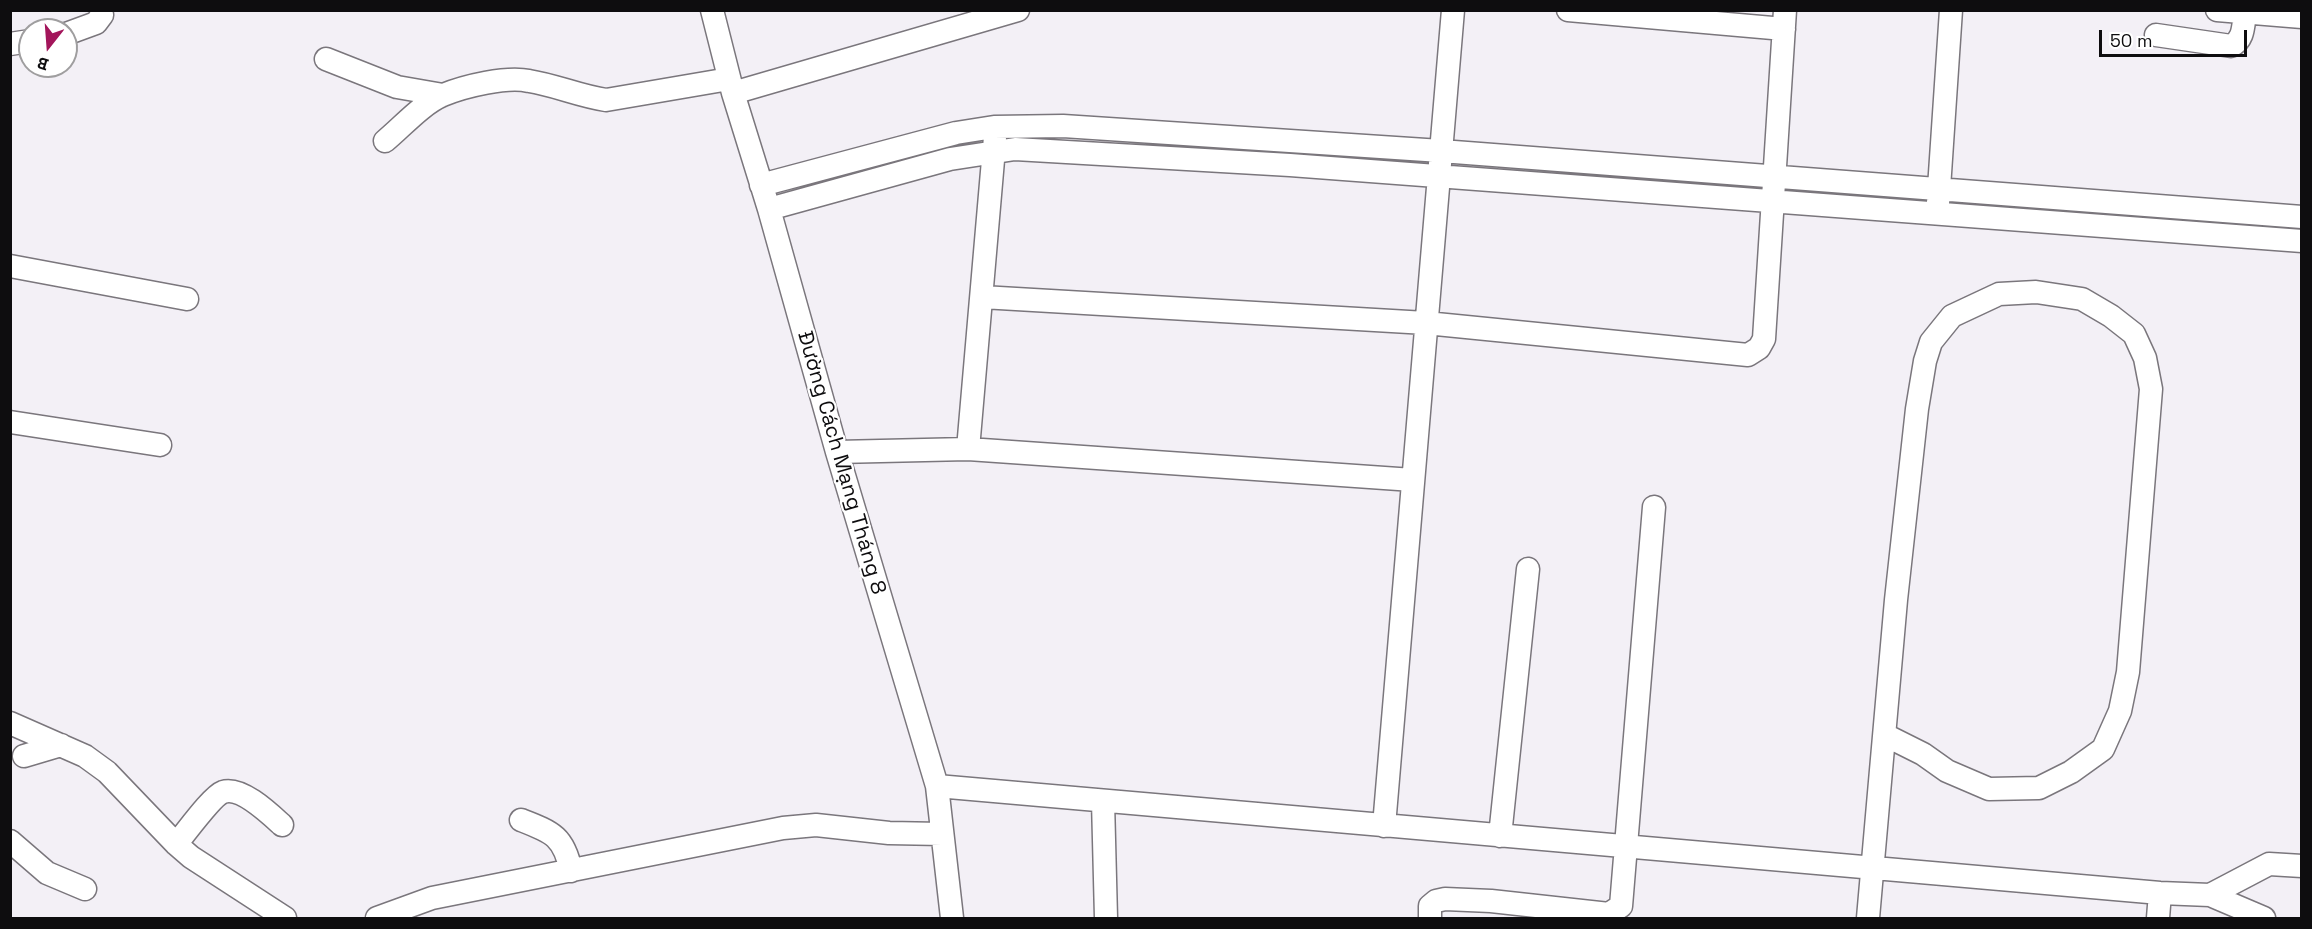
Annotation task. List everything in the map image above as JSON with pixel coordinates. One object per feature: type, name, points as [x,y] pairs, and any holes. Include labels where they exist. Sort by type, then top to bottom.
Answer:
[{"type":"street","points":[[78,30],[96,23],[102,15],[101,10]]},
{"type":"street","name":"Đường Cách Mạng Tháng 8","points":[[712,10],[731,86],[769,209],[837,452],[937,786],[952,918]]},
{"type":"street","points":[[385,141],[418,112],[442,95],[500,80],[516,78],[606,100],[731,86],[1018,10]]},
{"type":"street","points":[[1384,826],[1453,10]]},
{"type":"street","points":[[982,297],[1426,323],[1748,355],[1759,348],[1764,339],[1785,20],[1568,10]]},
{"type":"street","points":[[1937,214],[1951,10]]},
{"type":"street","points":[[2217,10],[2301,17]]},
{"type":"street","points":[[2157,35],[2231,46],[2241,38],[2245,13]]},
{"type":"street","points":[[326,59],[397,87],[442,95]]},
{"type":"street","points":[[761,185],[956,133],[994,127],[1063,126],[1441,151],[2301,217]]},
{"type":"street","points":[[968,449],[995,151],[994,127]]},
{"type":"street","points":[[1290,165],[1292,141]]},
{"type":"street","points":[[769,209],[950,159],[1015,149],[1290,165],[2301,241]]},
{"type":"street","points":[[10,266],[187,299]]},
{"type":"street","points":[[1868,918],[1896,600],[1917,409],[1925,361],[1931,342],[1952,316],[1999,294],[2036,292],[2082,299],[2111,316],[2134,334],[2145,358],[2151,389],[2128,672],[2120,711],[2103,749],[2071,772],[2039,788],[1989,789],[1947,771],[1923,754],[1885,735]]},
{"type":"street","points":[[10,422],[160,445]]},
{"type":"street","points":[[837,452],[968,449],[1413,480]]},
{"type":"street","points":[[1430,918],[1430,906],[1445,898],[1609,914],[1621,906],[1654,507]]},
{"type":"street","points":[[1500,836],[1528,569]]},
{"type":"street","points":[[10,723],[85,756],[107,772],[191,857],[285,918]]},
{"type":"street","points":[[24,756],[62,745]]},
{"type":"street","points":[[937,786],[2160,893],[2210,895],[2264,918]]},
{"type":"street","points":[[176,844],[215,797],[224,792],[235,793],[254,801],[282,825]]},
{"type":"street","points":[[1103,801],[1106,918]]},
{"type":"street","points":[[521,820],[545,830],[562,843],[571,871]]},
{"type":"street","points":[[377,918],[432,898],[783,828],[816,825],[889,833],[942,834]]},
{"type":"street","points":[[10,841],[47,873],[85,889]]},
{"type":"street","points":[[2210,895],[2269,864],[2301,866]]},
{"type":"street","points":[[2158,918],[2160,893]]}]
